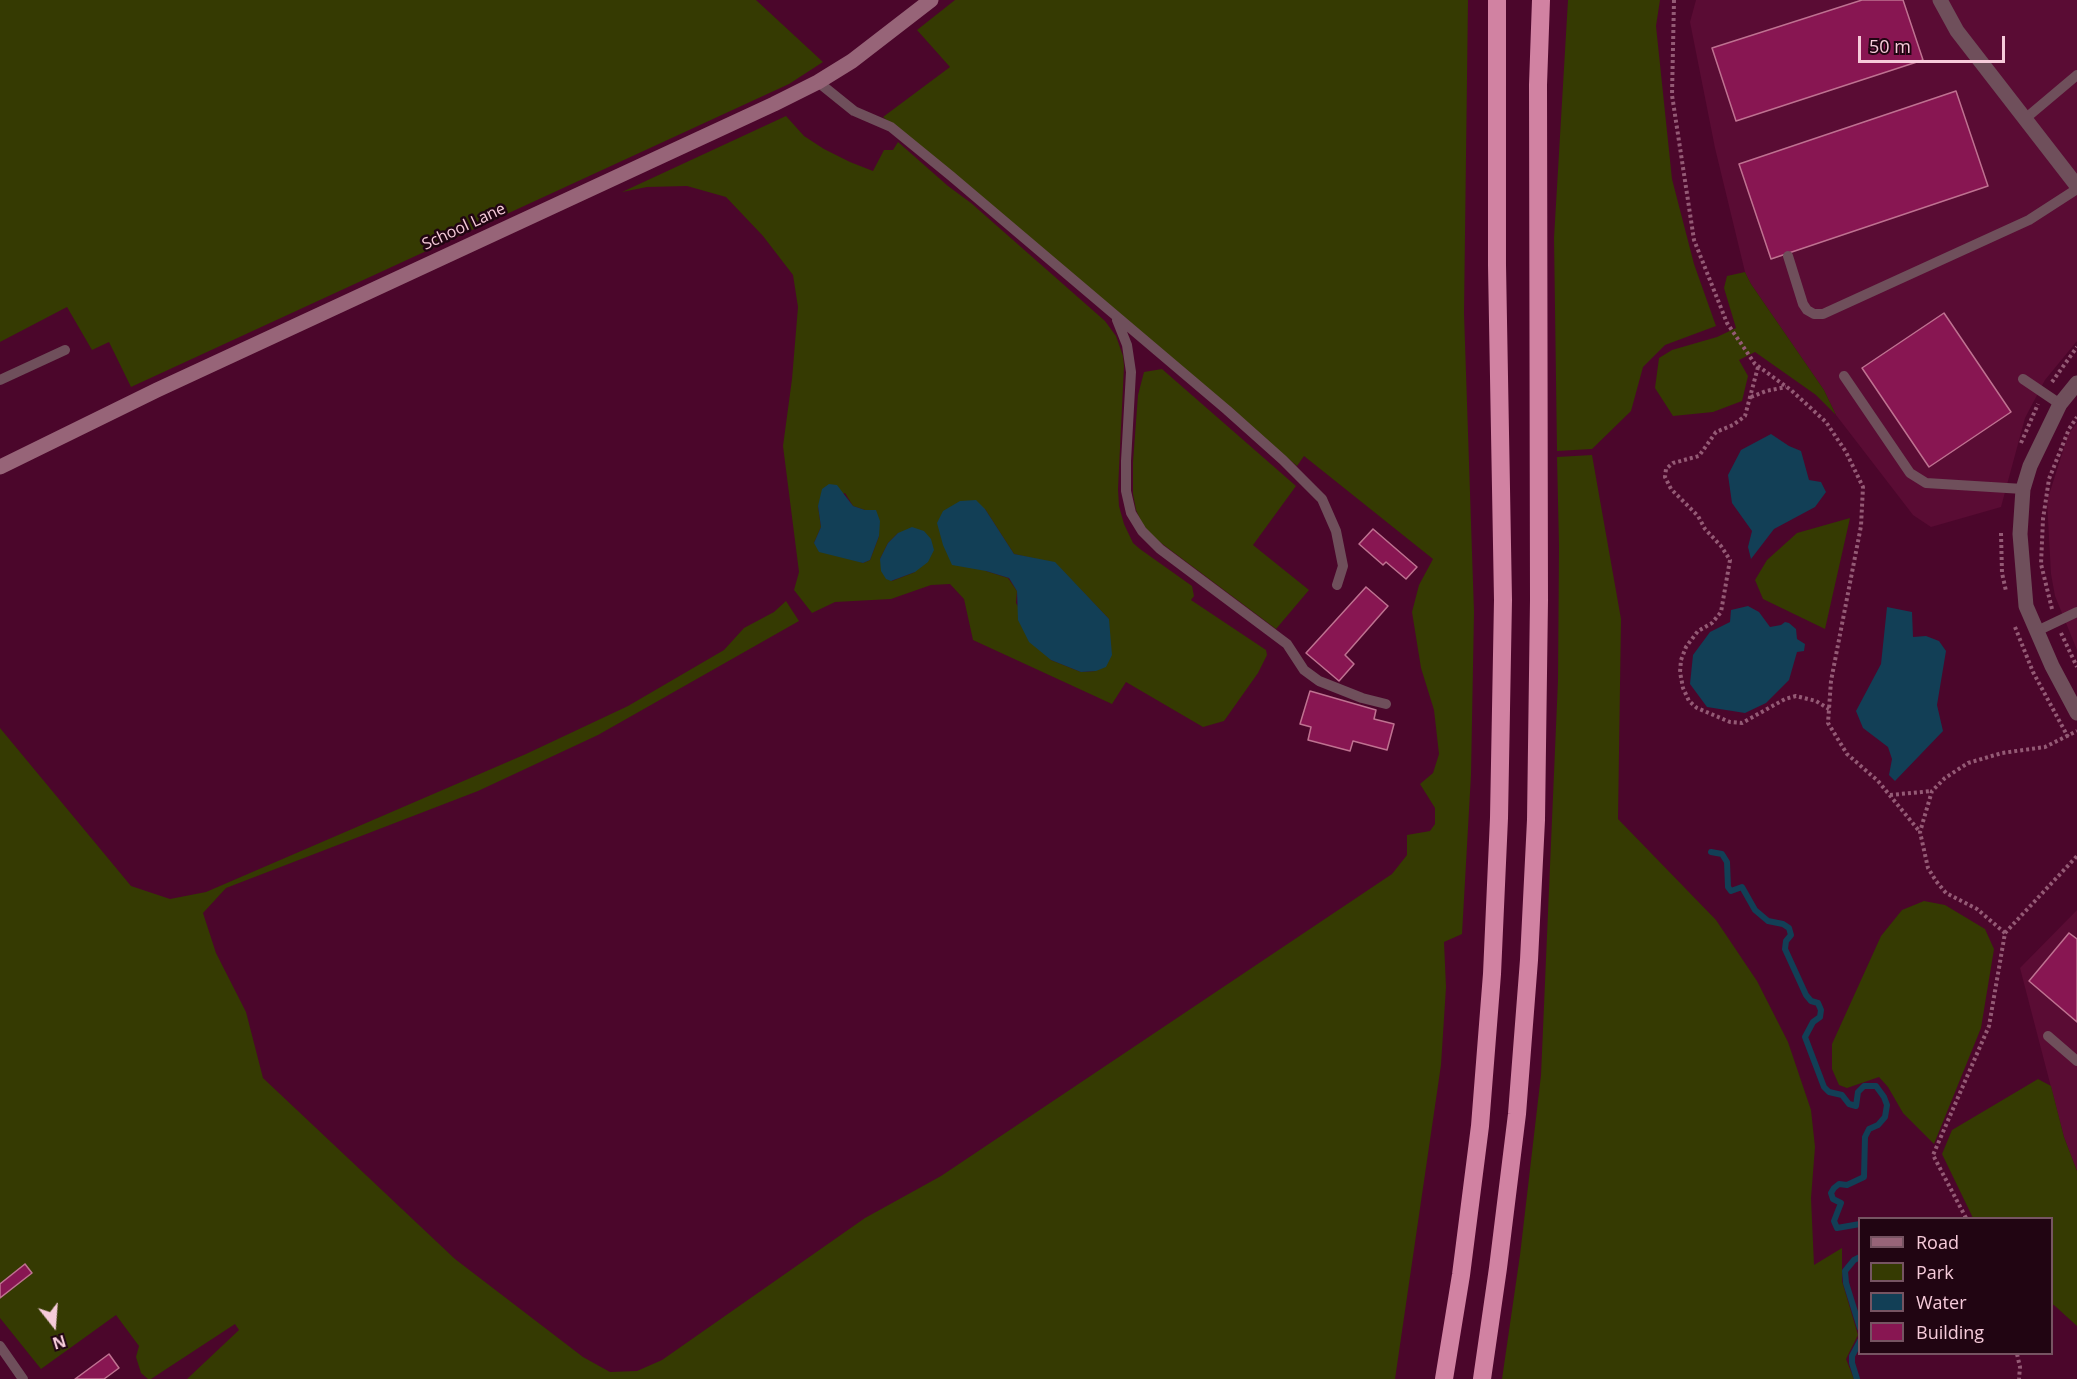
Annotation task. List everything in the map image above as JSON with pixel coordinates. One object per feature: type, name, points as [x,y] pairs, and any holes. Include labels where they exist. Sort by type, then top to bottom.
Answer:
[{"type":"highway","points":[[1444,1379],[1461,1275],[1480,1126],[1492,974],[1500,818],[1503,600],[1497,254],[1497,0]]},
{"type":"highway","points":[[1482,1379],[1517,1114],[1529,960],[1536,820],[1539,600],[1538,97],[1541,0]]},
{"type":"main road","name":"School Lane","points":[[0,467],[157,390],[818,82],[852,61],[931,0]]},
{"type":"street","points":[[1940,0],[1957,31],[2026,118],[2077,188]]},
{"type":"street","points":[[2077,383],[2060,404],[2030,466],[2023,489],[2020,534],[2026,606],[2052,666],[2077,713]]},
{"type":"lane","points":[[2026,118],[2077,75]]},
{"type":"lane","points":[[818,82],[854,111],[891,127],[1227,410],[1283,460],[1322,499],[1336,531],[1343,566],[1337,585]]},
{"type":"lane","points":[[1788,256],[1803,304],[1815,314],[1823,314],[2029,220],[2077,188]]},
{"type":"lane","points":[[1114,315],[1123,331],[1131,372],[1126,491],[1131,513],[1142,531],[1160,549],[1287,644],[1304,670],[1319,681],[1362,698],[1386,704]]},
{"type":"lane","points":[[0,380],[65,350]]},
{"type":"lane","points":[[1844,376],[1910,473],[1926,483],[2023,489]]},
{"type":"lane","points":[[2023,379],[2060,404]]},
{"type":"lane","points":[[2037,631],[2077,612]]},
{"type":"lane","points":[[2048,1036],[2077,1061]]},
{"type":"lane","points":[[0,1346],[22,1379]]},
{"type":"path","points":[[1674,0],[1672,95],[1694,240],[1727,323],[1758,367],[1786,387],[1826,422],[1846,452],[1863,487],[1861,526],[1831,681],[1828,723],[1847,754],[1878,781],[1920,832],[1929,867],[1936,881],[1946,893],[1977,909],[2006,933]]},
{"type":"path","points":[[2055,377],[2077,347]]},
{"type":"path","points":[[1758,367],[1745,416],[1733,425],[1716,432],[1699,456],[1674,463],[1666,469],[1665,477],[1671,489],[1698,516],[1705,530],[1721,546],[1730,560],[1721,612],[1712,622],[1698,631],[1686,647],[1681,660],[1680,672],[1683,688],[1689,701],[1697,708],[1730,722],[1742,723],[1785,699],[1796,696],[1816,701],[1829,710]]},
{"type":"path","points":[[1750,397],[1786,387]]},
{"type":"path","points":[[2048,595],[2041,564],[2043,519],[2049,479],[2069,429],[2077,417]]},
{"type":"path","points":[[2065,645],[2077,667]]},
{"type":"path","points":[[1920,832],[1932,791],[1945,778],[1968,763],[2002,753],[2045,747],[2077,731]]},
{"type":"path","points":[[1890,795],[1932,791]]},
{"type":"path","points":[[1965,1217],[1933,1155],[1989,1026],[2006,933],[2077,856]]},
{"type":"path","points":[[2017,1355],[2020,1367],[2019,1379]]},
{"type":"shaded area","points":[[1696,0],[2077,0],[2077,341],[2045,380],[2025,418],[2001,507],[1931,527],[1913,515],[1836,415],[1824,390],[1751,284],[1745,272],[1715,148],[1690,22]]},
{"type":"shaded area","points":[[2077,423],[2077,650],[2055,596],[2051,574],[2047,501],[2068,435]]},
{"type":"shaded area","points":[[2077,910],[2077,1171],[2064,1137],[2020,968]]},
{"type":"green space","points":[[0,0],[756,0],[823,62],[789,84],[131,387],[109,342],[92,350],[67,307],[0,342]]},
{"type":"green space","points":[[955,0],[1468,0],[1464,313],[1474,612],[1471,775],[1462,934],[1444,942],[1446,987],[1441,1065],[1395,1379],[187,1379],[239,1330],[235,1324],[148,1379],[141,1373],[136,1357],[139,1346],[116,1315],[41,1369],[0,1318],[0,1298],[32,1273],[25,1264],[0,1284],[0,728],[131,886],[170,899],[206,892],[526,754],[628,706],[724,650],[744,628],[774,612],[786,601],[799,621],[598,735],[478,791],[226,888],[203,913],[216,953],[246,1012],[263,1078],[455,1259],[583,1357],[610,1372],[637,1371],[662,1360],[865,1218],[941,1176],[1392,874],[1407,855],[1407,835],[1430,831],[1435,824],[1435,808],[1420,784],[1433,773],[1439,754],[1434,710],[1421,668],[1412,612],[1419,585],[1433,559],[1304,456],[1297,466],[883,117],[950,67],[917,30]]},
{"type":"green space","points":[[1568,0],[1660,0],[1656,26],[1672,179],[1694,264],[1716,326],[1665,345],[1643,367],[1631,411],[1592,449],[1557,451],[1554,238]]},
{"type":"green space","points":[[786,116],[804,136],[824,149],[873,171],[884,150],[893,150],[898,142],[971,203],[1105,321],[1116,336],[1124,366],[1119,506],[1133,543],[1192,586],[1194,596],[1191,600],[1266,650],[1267,655],[1258,673],[1224,721],[1203,727],[1126,682],[1112,704],[973,640],[964,599],[950,584],[931,585],[891,599],[835,602],[812,613],[794,590],[799,572],[783,446],[798,307],[793,275],[763,236],[726,197],[687,186],[647,187],[622,192]],"holes":[[[845,493],[853,506],[875,510],[879,536],[870,560],[863,563],[814,543],[821,527],[818,506]],[[985,509],[1014,554],[1055,563],[1109,619],[1096,671],[1081,672],[1051,660],[1016,603],[1017,591],[1008,578],[986,571]],[[898,533],[915,572],[892,581],[880,559],[888,543]]]},
{"type":"green space","points":[[1745,272],[1824,390],[1836,415],[1816,395],[1755,352],[1739,360],[1748,376],[1742,401],[1713,412],[1673,416],[1655,388],[1659,358],[1672,350],[1717,337],[1736,328],[1724,288],[1727,276]]},
{"type":"green space","points":[[1162,369],[1296,486],[1253,545],[1309,590],[1276,629],[1153,537],[1143,525],[1136,510],[1133,494],[1133,462],[1138,395],[1144,372]]},
{"type":"green space","points":[[1592,455],[1621,619],[1618,819],[1716,920],[1757,981],[1788,1042],[1811,1110],[1815,1147],[1811,1198],[1814,1265],[1842,1248],[1842,1281],[1858,1335],[1846,1359],[1854,1379],[1502,1379],[1520,1255],[1541,1075],[1558,680],[1557,457]]},
{"type":"green space","points":[[1850,518],[1825,629],[1763,599],[1755,580],[1767,560],[1797,533]]},
{"type":"green space","points":[[1924,901],[1945,905],[1985,929],[1994,949],[1981,1028],[1934,1144],[1903,1113],[1888,1087],[1879,1077],[1847,1088],[1839,1085],[1832,1069],[1832,1044],[1881,936],[1902,910]]},
{"type":"green space","points":[[2038,1079],[2051,1086],[2064,1137],[2077,1171],[2077,1326],[2053,1305],[2053,1217],[1973,1217],[1942,1154],[1952,1130]]},
{"type":"water","points":[[1771,434],[1801,451],[1809,480],[1821,482],[1826,492],[1815,507],[1774,529],[1751,559],[1748,547],[1752,531],[1732,503],[1728,475],[1741,450]]},
{"type":"water","points":[[829,484],[837,485],[853,506],[865,510],[876,510],[880,521],[879,536],[870,560],[863,563],[819,552],[814,543],[821,527],[818,506],[822,489]]},
{"type":"water","points":[[976,500],[985,509],[1014,554],[1055,562],[1109,619],[1112,655],[1106,667],[1096,671],[1081,672],[1051,660],[1029,642],[1018,620],[1017,591],[1009,578],[952,565],[937,523],[943,511],[960,501]]},
{"type":"water","points":[[912,527],[924,531],[931,539],[934,550],[928,562],[915,572],[891,581],[886,579],[881,571],[880,559],[888,543],[898,533]]},
{"type":"water","points":[[1748,606],[1759,612],[1770,627],[1785,622],[1789,623],[1796,629],[1797,639],[1805,644],[1804,651],[1797,652],[1789,680],[1766,703],[1745,713],[1707,707],[1690,684],[1693,655],[1710,632],[1730,622],[1731,610]]},
{"type":"water","points":[[1887,607],[1912,612],[1913,637],[1926,636],[1939,641],[1946,651],[1937,705],[1943,731],[1895,781],[1889,775],[1892,759],[1888,747],[1863,728],[1856,711],[1881,664]]},
{"type":"building","points":[[1862,0],[1903,0],[1923,60],[1736,121],[1712,48]]},
{"type":"building","points":[[1956,91],[1988,186],[1771,259],[1739,164]]},
{"type":"building","points":[[1944,313],[2011,412],[1929,467],[1862,368]]},
{"type":"building","points":[[1373,529],[1417,567],[1406,579],[1386,562],[1383,565],[1359,544]]},
{"type":"building","points":[[1366,587],[1388,606],[1345,655],[1354,664],[1339,681],[1306,653]]},
{"type":"building","points":[[1310,691],[1376,710],[1374,719],[1394,724],[1387,750],[1353,741],[1350,751],[1308,740],[1311,727],[1300,724]]},
{"type":"building","points":[[2069,933],[2077,939],[2077,1022],[2029,981]]},
{"type":"building","points":[[25,1264],[32,1273],[0,1298],[0,1284]]},
{"type":"building","points":[[109,1354],[119,1368],[104,1379],[75,1379]]},
{"type":"waterway","points":[[1711,852],[1722,854],[1727,862],[1728,887],[1731,891],[1742,887],[1755,910],[1768,921],[1783,924],[1789,928],[1791,935],[1786,941],[1785,949],[1806,995],[1811,1001],[1818,1003],[1821,1010],[1820,1017],[1813,1022],[1805,1037],[1824,1087],[1829,1092],[1842,1095],[1849,1104],[1856,1106],[1858,1092],[1864,1086],[1876,1086],[1884,1097],[1887,1105],[1885,1117],[1878,1125],[1869,1129],[1865,1137],[1864,1177],[1847,1185],[1839,1184],[1831,1193],[1833,1199],[1841,1203],[1834,1221],[1837,1228],[1858,1224]]},
{"type":"waterway","points":[[1858,1258],[1845,1271],[1846,1283],[1858,1322]]},
{"type":"waterway","points":[[1857,1379],[1852,1356],[1858,1345]]}]
